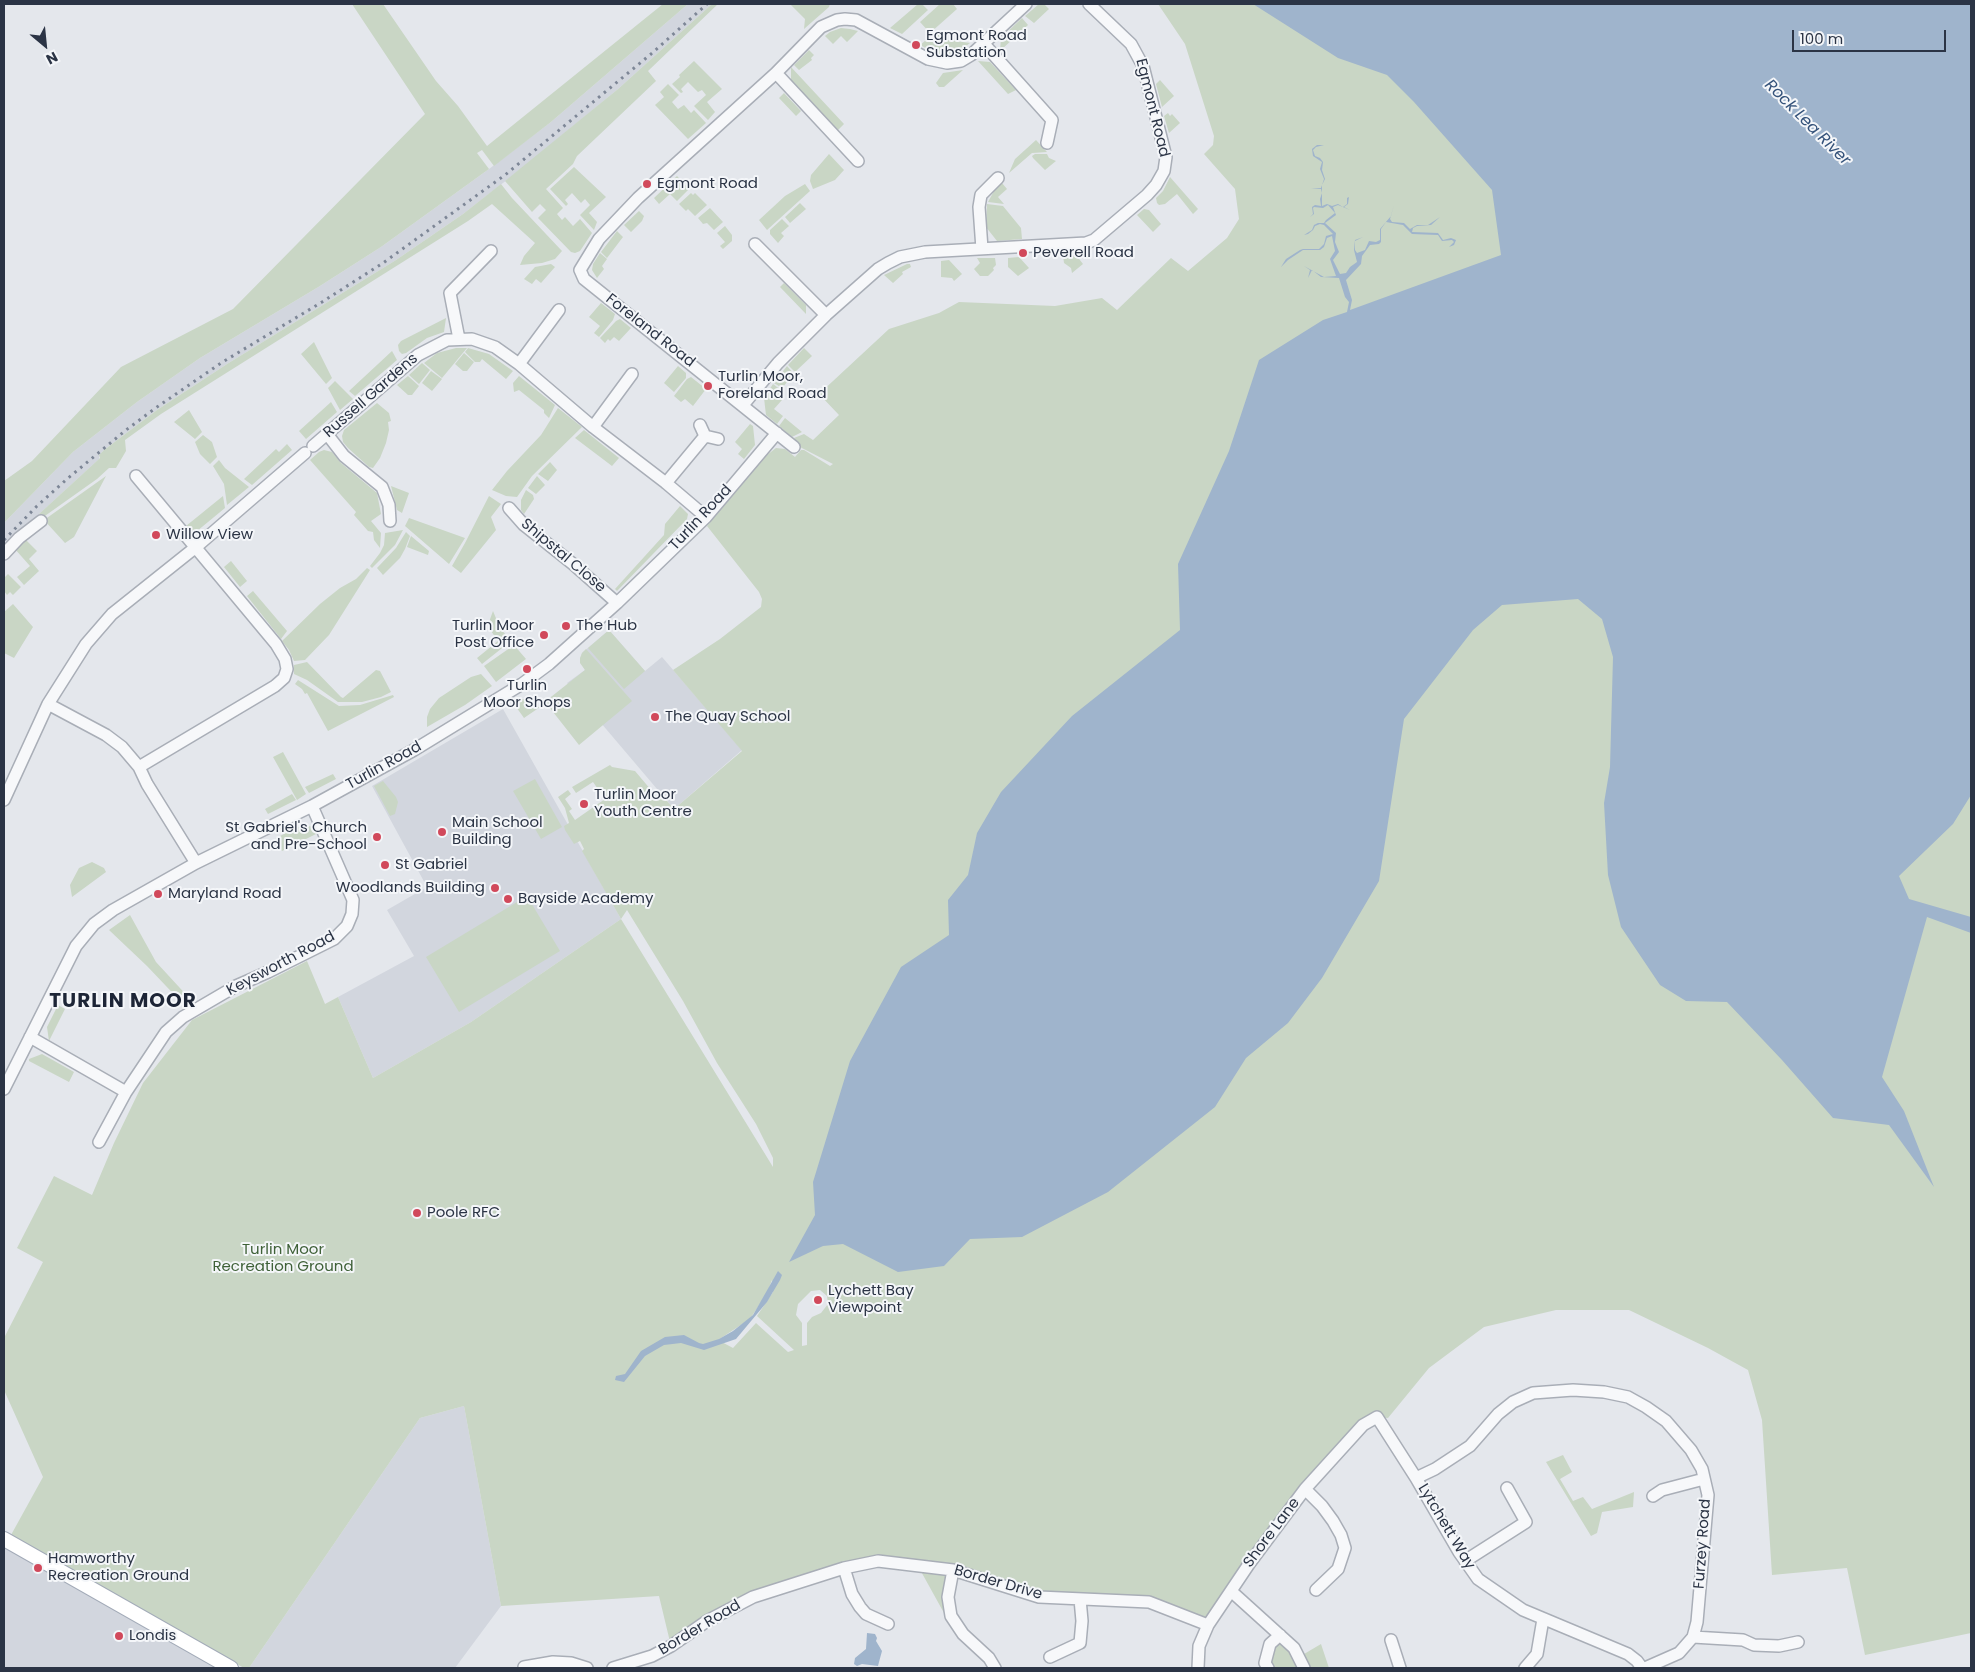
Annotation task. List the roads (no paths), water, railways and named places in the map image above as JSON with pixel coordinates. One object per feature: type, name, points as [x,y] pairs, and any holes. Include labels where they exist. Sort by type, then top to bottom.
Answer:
[{"type":"main road","points":[[4,1540],[231,1668]]},
{"type":"street","points":[[858,161],[776,72],[821,27],[829,22],[845,18],[856,20],[928,59],[941,63],[960,61],[984,44],[1026,4]]},
{"type":"street","name":"Egmont Road","points":[[743,405],[778,363],[826,315],[878,269],[894,259],[925,252],[1080,244],[1094,240],[1147,195],[1164,171],[1166,157],[1140,58],[1123,35],[1089,4]]},
{"type":"street","points":[[984,44],[1052,120],[1047,143]]},
{"type":"street","name":"Foreland Road","points":[[776,72],[638,198],[599,239],[580,270],[584,279],[794,447]]},
{"type":"street","points":[[982,249],[979,207],[981,195],[998,178]]},
{"type":"street","points":[[755,244],[826,315]]},
{"type":"street","points":[[459,339],[450,293],[491,250]]},
{"type":"street","points":[[519,364],[559,310]]},
{"type":"street","name":"Russell Gardens","points":[[4,800],[48,704],[86,644],[112,614],[196,547],[418,355],[438,344],[459,339],[472,339],[482,341],[494,347],[519,364],[593,427],[666,483],[706,517]]},
{"type":"street","points":[[593,427],[632,374]]},
{"type":"street","points":[[700,425],[705,436]]},
{"type":"street","name":"Turlin Road","points":[[4,1089],[7,1072],[30,1037],[76,946],[94,924],[114,910],[196,863],[312,806],[414,750],[522,684],[549,664],[617,603],[706,517],[777,433]]},
{"type":"street","points":[[328,434],[344,456],[382,487],[389,505],[390,521]]},
{"type":"street","points":[[705,436],[718,439]]},
{"type":"street","points":[[666,483],[705,436]]},
{"type":"street","points":[[136,476],[276,644],[285,659],[286,673],[275,686],[140,767]]},
{"type":"street","name":"Shipstal Close","points":[[509,508],[524,526],[573,564],[617,603]]},
{"type":"street","points":[[4,554],[18,538],[41,521]]},
{"type":"street","points":[[48,704],[106,734],[122,747],[140,767],[147,784],[196,863]]},
{"type":"street","name":"Keysworth Road","points":[[99,1142],[126,1092],[166,1032],[183,1016],[236,986],[334,939],[347,926],[352,914],[353,900],[312,806]]},
{"type":"street","points":[[30,1037],[126,1092]]},
{"type":"street","name":"Furzey Road","points":[[1416,1478],[1435,1469],[1470,1446],[1498,1414],[1513,1402],[1533,1393],[1573,1390],[1604,1392],[1628,1397],[1646,1407],[1666,1421],[1691,1450],[1702,1469],[1708,1495],[1697,1622],[1693,1637]]},
{"type":"street","name":"Lytchett Way","points":[[1377,1417],[1465,1561],[1478,1579],[1523,1610],[1628,1654],[1643,1668]]},
{"type":"street","name":"Shore Lane","points":[[1198,1668],[1199,1646],[1208,1625],[1249,1564],[1305,1489],[1363,1425],[1377,1417]]},
{"type":"street","points":[[1653,1496],[1662,1490],[1704,1479]]},
{"type":"street","points":[[1465,1561],[1526,1522],[1507,1488]]},
{"type":"street","points":[[1305,1489],[1322,1506],[1333,1521],[1341,1535],[1345,1548],[1338,1569],[1316,1590]]},
{"type":"street","name":"Border Drive","points":[[844,1568],[878,1561],[953,1570],[1039,1597],[1149,1602],[1208,1625]]},
{"type":"street","points":[[844,1568],[852,1594],[860,1607],[866,1614],[888,1624]]},
{"type":"street","name":"Border Road","points":[[613,1668],[652,1656],[671,1646],[707,1621],[753,1597],[844,1568]]},
{"type":"street","points":[[953,1570],[948,1597],[951,1616],[962,1634],[990,1658],[995,1668]]},
{"type":"street","points":[[1232,1591],[1294,1648],[1304,1668]]},
{"type":"street","points":[[1050,1657],[1080,1643],[1082,1621],[1080,1599]]},
{"type":"street","points":[[1524,1668],[1537,1654],[1543,1618]]},
{"type":"street","points":[[1268,1668],[1265,1662],[1270,1644],[1280,1635]]},
{"type":"street","points":[[1643,1668],[1679,1653],[1693,1637],[1743,1640],[1754,1645],[1779,1646],[1798,1642]]},
{"type":"street","points":[[1392,1640],[1400,1668]]},
{"type":"street","points":[[524,1667],[553,1662],[571,1663],[587,1668]]},
{"type":"water","name":"Rock Lea River","points":[[1253,4],[1971,4],[1971,795],[1953,824],[1899,876],[1909,899],[1971,917],[1971,933],[1927,917],[1882,1077],[1904,1111],[1934,1187],[1889,1125],[1833,1118],[1727,1002],[1686,1001],[1660,985],[1621,927],[1608,875],[1604,803],[1610,767],[1613,657],[1602,619],[1578,599],[1502,605],[1473,630],[1404,719],[1379,881],[1322,978],[1288,1023],[1246,1058],[1215,1107],[1108,1192],[1022,1237],[970,1239],[944,1266],[898,1272],[843,1244],[823,1246],[789,1262],[815,1215],[813,1182],[850,1061],[901,967],[949,935],[948,900],[968,875],[977,833],[1001,792],[1072,716],[1180,630],[1178,564],[1229,451],[1259,360],[1323,320],[1347,312],[1349,302],[1345,297],[1339,278],[1321,277],[1314,271],[1324,277],[1336,276],[1330,259],[1335,251],[1332,236],[1327,238],[1324,247],[1320,250],[1303,250],[1281,267],[1286,259],[1300,250],[1319,249],[1324,244],[1326,236],[1333,234],[1324,225],[1320,224],[1315,226],[1313,230],[1308,234],[1304,235],[1312,230],[1314,225],[1324,223],[1335,213],[1328,205],[1323,208],[1314,207],[1314,214],[1310,217],[1313,214],[1312,207],[1315,205],[1321,206],[1320,199],[1322,193],[1322,206],[1327,204],[1332,206],[1338,204],[1343,207],[1347,204],[1347,198],[1349,197],[1348,204],[1344,207],[1350,210],[1338,205],[1333,207],[1336,215],[1325,223],[1336,233],[1335,242],[1339,252],[1333,260],[1340,274],[1346,273],[1357,262],[1354,250],[1355,240],[1363,237],[1355,241],[1357,253],[1365,250],[1369,241],[1376,242],[1380,240],[1380,229],[1391,216],[1392,222],[1404,223],[1410,229],[1417,225],[1428,225],[1440,217],[1431,225],[1413,228],[1412,232],[1438,233],[1443,240],[1451,238],[1456,240],[1454,245],[1449,247],[1454,242],[1452,240],[1442,241],[1438,235],[1412,234],[1403,225],[1386,222],[1381,229],[1381,242],[1370,245],[1362,256],[1361,264],[1346,280],[1352,300],[1350,310],[1501,255],[1492,190],[1414,102],[1387,75],[1338,58]]},
{"type":"water","points":[[1317,145],[1324,145],[1313,150],[1315,156],[1323,162],[1322,170],[1325,179],[1322,185],[1324,179],[1320,169],[1322,162],[1313,156],[1312,149]]},
{"type":"water","points":[[778,1271],[782,1275],[767,1302],[736,1339],[704,1350],[681,1343],[664,1345],[645,1356],[624,1382],[615,1380],[616,1376],[625,1374],[641,1351],[665,1337],[684,1335],[703,1344],[719,1339],[733,1331],[753,1315]]},
{"type":"water","points":[[867,1633],[875,1634],[876,1641],[882,1651],[878,1666],[862,1664],[857,1666],[854,1664],[855,1658],[866,1649]]},
{"type":"railway","points":[[4,540],[67,479],[157,407],[221,363],[383,263],[505,175],[651,54],[707,4]]},
{"type":"place","name":"Egmont Road Substation","points":[[916,45]]},
{"type":"place","name":"Egmont Road","points":[[647,184]]},
{"type":"place","name":"Peverell Road","points":[[1023,253]]},
{"type":"place","name":"Turlin Moor, Foreland Road","points":[[708,386]]},
{"type":"place","name":"Willow View","points":[[156,535]]},
{"type":"place","name":"The Hub","points":[[566,626]]},
{"type":"place","name":"Turlin Moor Post Office","points":[[544,635]]},
{"type":"place","name":"Turlin Moor Shops","points":[[527,669]]},
{"type":"place","name":"The Quay School","points":[[655,717]]},
{"type":"place","name":"Turlin Moor Youth Centre","points":[[584,804]]},
{"type":"place","name":"Main School Building","points":[[442,832]]},
{"type":"place","name":"St Gabriel's Church and Pre-School","points":[[377,837]]},
{"type":"place","name":"St Gabriel","points":[[385,865]]},
{"type":"place","name":"Woodlands Building","points":[[495,888]]},
{"type":"place","name":"Maryland Road","points":[[158,894]]},
{"type":"place","name":"Bayside Academy","points":[[508,899]]},
{"type":"place","name":"Poole RFC","points":[[417,1213]]},
{"type":"place","name":"Lychett Bay Viewpoint","points":[[818,1300]]},
{"type":"place","name":"Hamworthy Recreation Ground","points":[[38,1568]]},
{"type":"place","name":"Londis","points":[[119,1636]]},
{"type":"district","name":"TURLIN MOOR","points":[[123,1002]]},
{"type":"park label","name":"Turlin Moor Recreation Ground","points":[[283,1258]]}]
